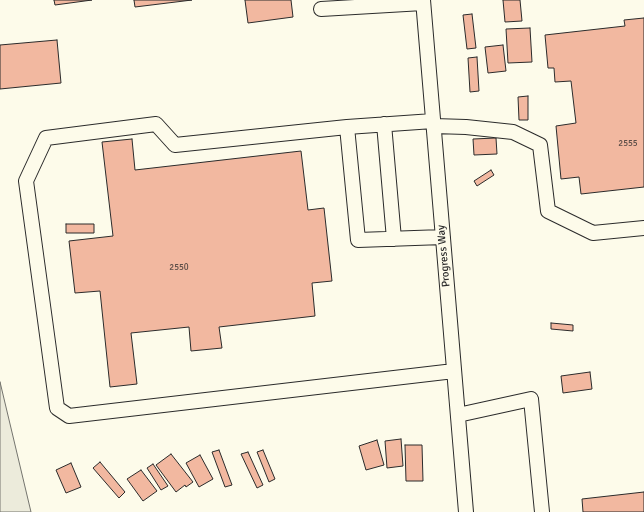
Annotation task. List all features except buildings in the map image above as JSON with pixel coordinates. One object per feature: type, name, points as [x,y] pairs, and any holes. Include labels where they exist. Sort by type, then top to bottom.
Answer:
[{"type":"street","points":[[321,9],[423,1]]},
{"type":"street","name":"Progress Way","points":[[423,1],[466,512]]},
{"type":"street","points":[[454,371],[68,416],[57,408],[26,181],[46,138],[156,124],[175,145],[384,124],[433,124],[513,132],[540,145],[548,211],[593,233],[644,228]]},
{"type":"street","points":[[384,124],[394,239]]},
{"type":"street","points":[[347,127],[358,240],[443,237]]},
{"type":"street","points":[[458,415],[531,399],[542,512]]},
{"type":"shaded area","points":[[0,382],[31,512],[0,512]]}]
